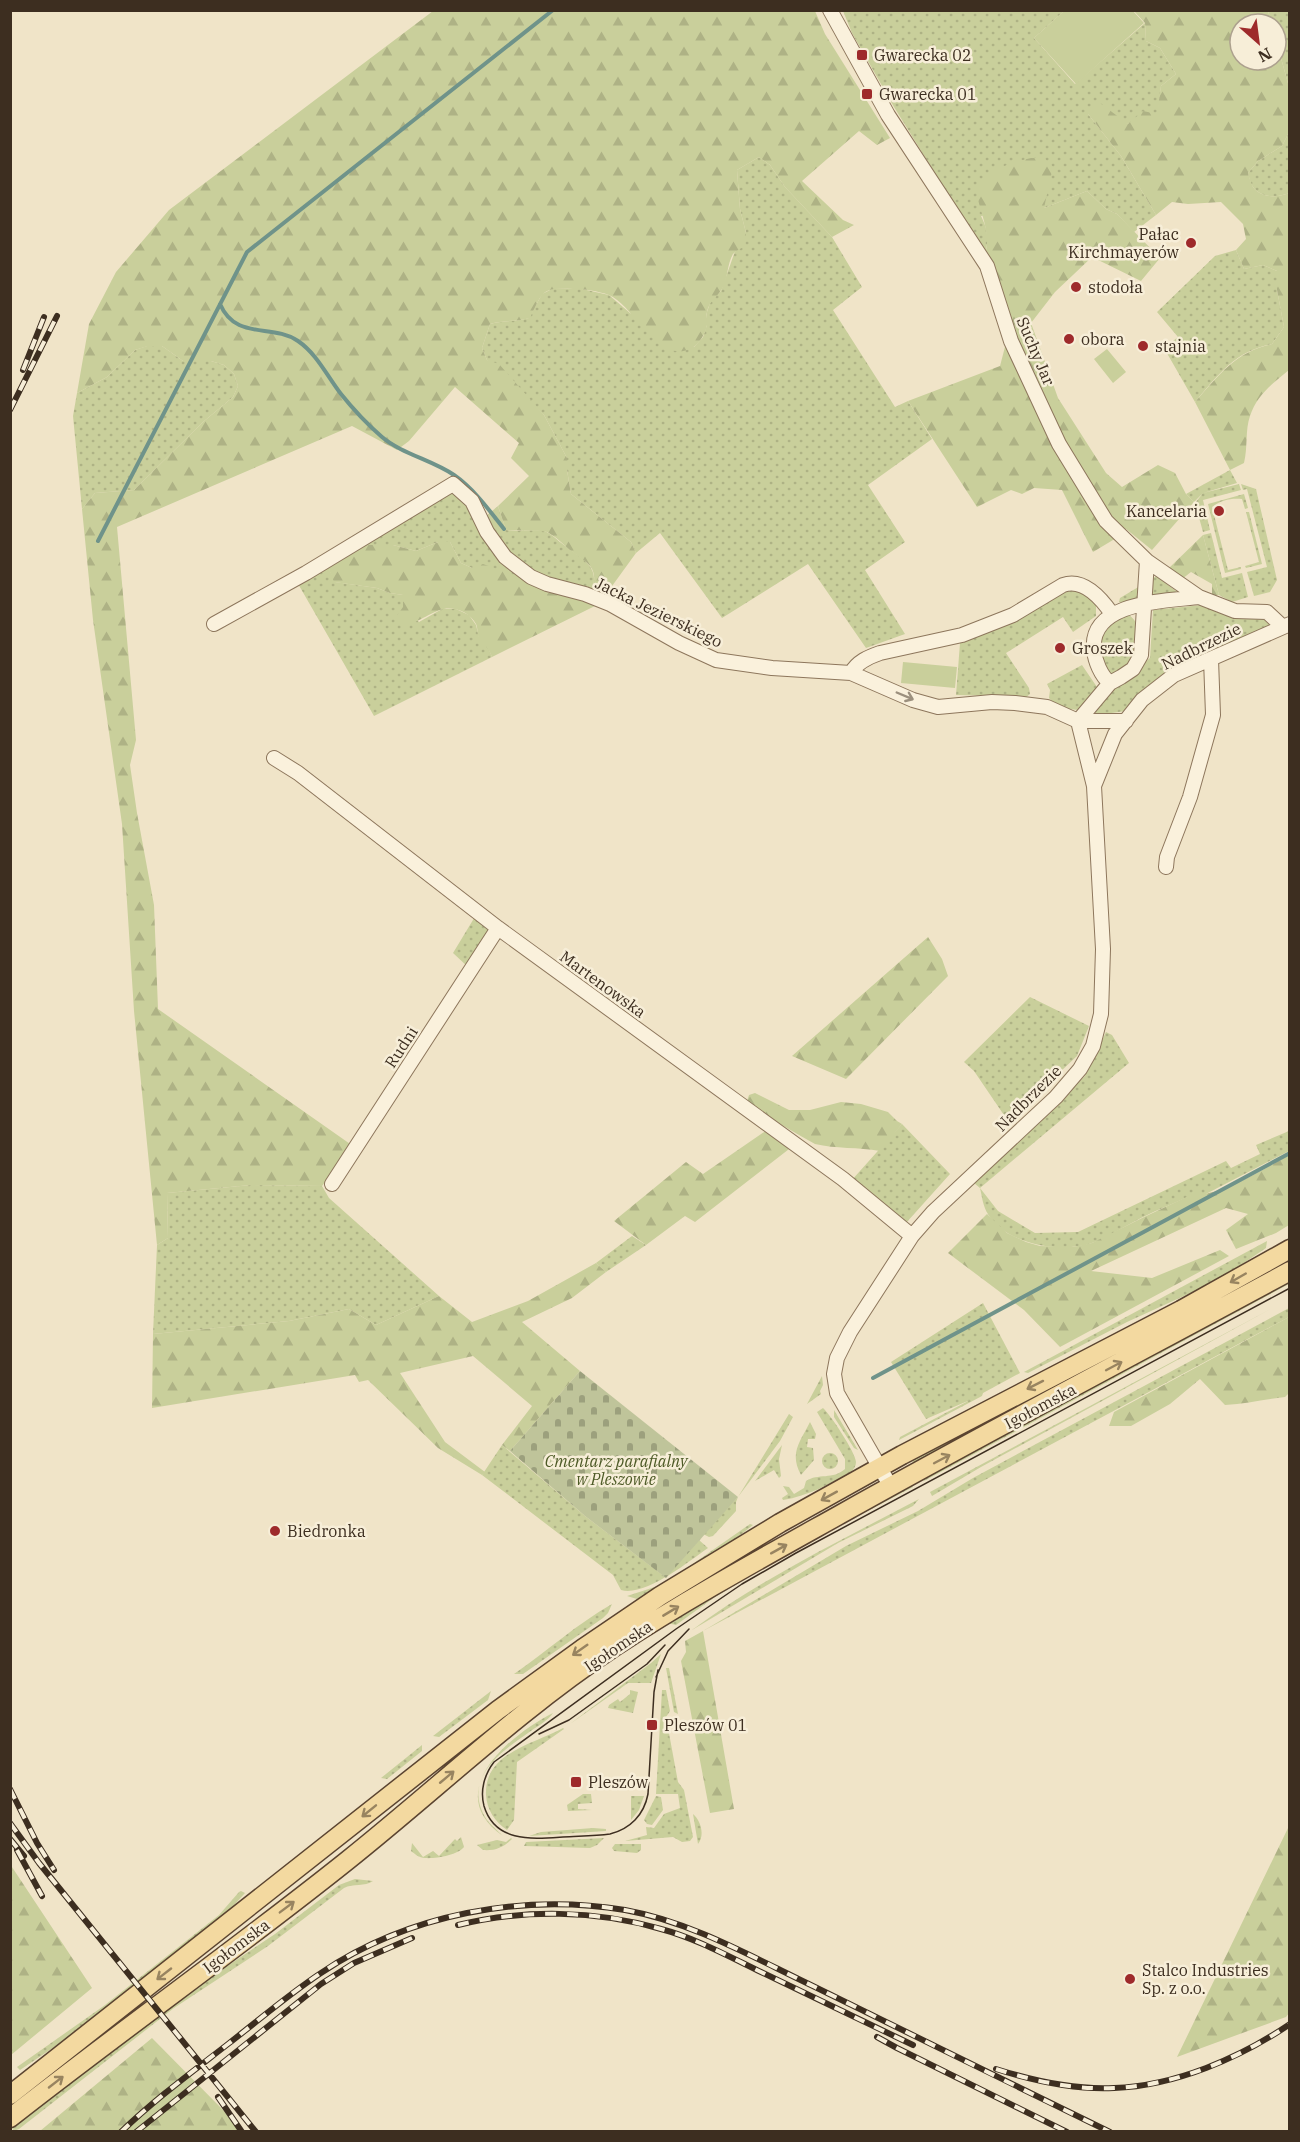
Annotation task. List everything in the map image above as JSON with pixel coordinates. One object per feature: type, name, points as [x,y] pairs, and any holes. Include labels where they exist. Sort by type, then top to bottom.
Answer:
[{"type":"main road","name":"Igołomska","points":[[10,2095],[472,1730],[555,1668],[644,1607],[706,1568],[880,1467],[1181,1310],[1290,1249]]},
{"type":"main road","name":"Igołomska","points":[[10,2118],[348,1860],[504,1728],[612,1649],[689,1600],[891,1487],[1290,1271]]},
{"type":"street","name":"Suchy Jar","points":[[830,10],[884,107],[987,266],[1011,341],[1059,444],[1106,521],[1146,561],[1199,597],[1235,611],[1267,612],[1286,625]]},
{"type":"street","name":"Jacka Jezierskiego","points":[[214,624],[306,573],[453,484],[472,501],[487,532],[505,557],[531,577],[610,604],[679,643],[716,660],[772,668],[851,674]]},
{"type":"street","points":[[1078,721],[1110,683],[1133,669],[1142,655],[1146,604],[1146,561]]},
{"type":"street","points":[[1112,614],[1096,595],[1077,583],[1070,583],[1062,585],[1013,615],[962,635],[870,657],[860,663],[851,674],[913,700],[938,707],[992,702],[1015,703],[1047,707],[1078,721],[1126,721]]},
{"type":"street","points":[[1110,683],[1104,679],[1094,656],[1093,642],[1099,626],[1112,614],[1146,604],[1199,597]]},
{"type":"street","name":"Nadbrzezie","points":[[891,1487],[839,1399],[834,1381],[835,1367],[842,1346],[850,1332],[912,1236],[933,1212],[1056,1096],[1080,1069],[1093,1046],[1101,1014],[1103,949],[1094,786],[1115,734],[1142,700],[1174,675],[1286,625]]},
{"type":"street","points":[[1166,867],[1167,858],[1190,797],[1214,715],[1211,658]]},
{"type":"street","points":[[1078,721],[1094,786]]},
{"type":"street","name":"Martenowska","points":[[274,758],[297,773],[498,928],[843,1179],[912,1236]]},
{"type":"street","name":"Rudni","points":[[332,1184],[498,928]]},
{"type":"green space","points":[[945,10],[947,12],[952,10],[1064,11],[1034,38],[1075,84],[1145,23],[1146,41],[1160,48],[1176,74],[1161,86],[1158,114],[1128,124],[1088,114],[1121,156],[1156,215],[1134,232],[1117,214],[1106,209],[1087,191],[1044,208],[981,216],[987,235],[985,254],[894,107],[852,33],[843,11]]},
{"type":"green space","points":[[1065,10],[1133,11],[1144,23],[1076,84],[1034,38]]},
{"type":"green space","points":[[433,11],[815,11],[825,34],[890,138],[877,145],[859,131],[802,181],[843,220],[854,225],[832,237],[785,187],[770,165],[759,157],[737,170],[740,209],[746,233],[745,246],[733,254],[724,285],[708,308],[705,331],[700,341],[692,348],[679,351],[668,349],[657,342],[619,301],[600,292],[586,290],[549,290],[541,297],[530,318],[490,324],[482,348],[487,360],[499,364],[544,415],[567,458],[571,494],[631,542],[636,553],[599,604],[492,657],[479,638],[476,624],[462,612],[453,609],[441,610],[406,626],[396,617],[403,607],[403,595],[377,588],[334,582],[327,564],[359,545],[393,545],[416,551],[438,542],[450,542],[461,563],[472,568],[483,564],[530,581],[549,593],[562,592],[589,598],[594,574],[584,560],[547,532],[506,530],[498,506],[529,476],[511,458],[519,443],[455,387],[409,441],[397,450],[352,426],[117,527],[136,740],[130,765],[154,905],[158,1009],[353,1146],[322,1186],[251,1185],[167,1193],[168,1238],[157,1245],[134,1011],[122,824],[93,620],[82,509],[95,493],[134,490],[203,422],[233,397],[238,386],[234,374],[224,365],[211,361],[183,361],[162,346],[148,346],[135,350],[107,377],[77,393],[89,324],[116,272],[169,210]]},
{"type":"green space","points":[[1134,11],[1268,11],[1228,12],[1228,72],[1285,72],[1289,87],[1289,132],[1282,146],[1258,161],[1248,173],[1253,187],[1260,193],[1280,196],[1289,193],[1289,370],[1266,390],[1257,402],[1248,421],[1244,463],[1230,470],[1195,402],[1229,366],[1248,353],[1272,344],[1284,327],[1277,290],[1277,271],[1263,265],[1244,269],[1236,250],[1246,239],[1243,224],[1221,202],[1188,204],[1172,202],[1156,215],[1121,156],[1088,114],[1100,103],[1128,124],[1143,111],[1157,114],[1161,86],[1176,74],[1160,48],[1146,41],[1145,23]]},
{"type":"green space","points":[[1289,11],[1289,87],[1285,72],[1288,72],[1288,12],[1268,12]]},
{"type":"green space","points":[[1289,132],[1289,193],[1275,196],[1256,191],[1248,173],[1258,161],[1282,146]]},
{"type":"green space","points":[[759,157],[770,165],[785,187],[832,237],[862,287],[833,310],[895,407],[908,401],[932,439],[868,485],[905,542],[865,570],[905,634],[866,648],[808,564],[722,618],[660,533],[636,553],[631,542],[571,494],[567,458],[544,415],[487,360],[482,348],[490,324],[529,318],[542,294],[554,288],[582,289],[609,295],[630,313],[694,347],[703,337],[711,300],[721,291],[734,254],[746,233],[740,209],[737,170]]},
{"type":"green space","points":[[1031,158],[1044,158],[1053,167],[1044,208],[1087,191],[1106,209],[1117,214],[1160,258],[1141,281],[1092,257],[1055,292],[1031,323],[1058,398],[1106,473],[1122,487],[1158,465],[1175,473],[1186,494],[1194,502],[1152,550],[1126,529],[1093,552],[1062,490],[1034,488],[1022,494],[1011,490],[977,507],[908,401],[1000,366],[1006,343],[985,254],[986,230],[976,189],[1000,168]]},
{"type":"green space","points":[[1236,250],[1244,269],[1263,265],[1277,271],[1277,290],[1284,327],[1272,344],[1259,347],[1237,358],[1195,402],[1164,348],[1178,337],[1157,312],[1215,256]]},
{"type":"green space","points":[[147,346],[162,346],[183,361],[211,361],[224,365],[234,374],[238,386],[233,397],[203,422],[134,490],[95,493],[82,509],[73,416],[77,393],[107,377],[135,350]]},
{"type":"green space","points":[[1107,349],[1126,372],[1113,383],[1094,359]]},
{"type":"green space","points":[[1230,470],[1237,483],[1203,493],[1194,502],[1186,494]]},
{"type":"green space","points":[[1239,484],[1241,490],[1203,500],[1210,530],[1203,532],[1195,503],[1203,493]]},
{"type":"green space","points":[[1241,484],[1256,489],[1277,580],[1270,592],[1254,596],[1247,572],[1267,567],[1247,489],[1243,490]]},
{"type":"green space","points":[[451,487],[530,581],[472,568],[461,563],[450,542],[438,542],[416,551],[393,545],[359,545]]},
{"type":"green space","points":[[1244,494],[1248,508],[1245,509],[1242,499],[1230,499],[1212,507],[1228,570],[1241,567],[1241,569],[1225,573],[1208,504]]},
{"type":"green space","points":[[498,506],[506,530],[544,531],[583,559],[592,569],[594,576],[591,592],[529,572],[507,555],[485,517]]},
{"type":"green space","points":[[1246,512],[1249,512],[1262,564],[1246,568],[1245,566],[1259,562]]},
{"type":"green space","points":[[1211,533],[1222,578],[1242,573],[1248,597],[1232,602],[1219,595],[1203,535]]},
{"type":"green space","points":[[1203,535],[1219,595],[1212,596],[1212,584],[1191,572],[1182,579],[1168,569]]},
{"type":"green space","points":[[327,564],[335,582],[377,588],[403,595],[403,607],[419,622],[442,609],[456,609],[469,615],[492,657],[374,716],[297,582]]},
{"type":"green space","points":[[1156,576],[1180,594],[1150,598],[1151,580]]},
{"type":"green space","points":[[1140,586],[1139,600],[1128,603],[1119,602],[1120,598]]},
{"type":"green space","points":[[1066,587],[1080,588],[1096,601],[1096,616],[1073,632],[1063,617],[1006,653],[1029,688],[1030,694],[1024,699],[956,695],[960,643],[977,637],[977,633]]},
{"type":"green space","points":[[1202,605],[1268,618],[1272,625],[1213,650],[1172,671],[1138,696],[1126,711],[1096,713],[1094,708],[1100,701],[1150,658],[1153,610]]},
{"type":"green space","points":[[1129,615],[1138,626],[1138,645],[1131,665],[1113,674],[1100,659],[1101,641],[1111,625]]},
{"type":"green space","points":[[903,662],[957,667],[955,688],[901,683]]},
{"type":"green space","points":[[1082,665],[1099,690],[1078,710],[1058,706],[1049,698],[1050,690],[1047,684]]},
{"type":"green space","points":[[476,915],[491,926],[468,967],[453,953]]},
{"type":"green space","points":[[928,937],[942,959],[948,976],[846,1079],[792,1056]]},
{"type":"green space","points":[[1030,997],[1089,1026],[1077,1056],[1008,1121],[974,1071],[964,1062]]},
{"type":"green space","points":[[1106,1032],[1112,1035],[1129,1063],[980,1188],[974,1183],[1085,1076]]},
{"type":"green space","points":[[755,1093],[789,1110],[810,1110],[841,1102],[861,1104],[888,1112],[902,1124],[880,1151],[815,1144],[772,1119],[747,1101],[749,1095]]},
{"type":"green space","points":[[902,1124],[950,1174],[906,1223],[851,1181]]},
{"type":"green space","points":[[767,1130],[793,1146],[695,1222],[685,1216],[646,1245],[614,1221],[686,1162],[703,1174]]},
{"type":"green space","points":[[1289,1131],[1289,1151],[1202,1196],[1195,1194],[1098,1241],[1079,1246],[1050,1247],[1007,1233],[986,1211],[980,1188],[998,1211],[1035,1233],[1078,1232],[1226,1161],[1231,1168],[1260,1154],[1256,1145]]},
{"type":"green space","points":[[1289,1155],[1289,1225],[1276,1233],[1236,1249],[1226,1230],[1248,1214],[1226,1208],[1091,1271],[1152,1278],[1220,1250],[1229,1256],[1060,1347],[1024,1310],[948,1253],[987,1214],[1007,1233],[1040,1246],[1073,1247],[1092,1243],[1195,1193],[1204,1194],[1228,1187]]},
{"type":"green space","points":[[251,1185],[322,1186],[329,1198],[439,1296],[376,1325],[349,1309],[289,1321],[153,1334],[157,1245],[168,1238],[167,1193]]},
{"type":"green space","points":[[632,1236],[646,1245],[606,1272],[596,1263]]},
{"type":"green space","points":[[1267,1241],[1266,1248],[1229,1273],[1028,1373],[1024,1372]]},
{"type":"green space","points":[[1289,1258],[1289,1263],[915,1466],[911,1458]]},
{"type":"green space","points":[[596,1263],[606,1272],[572,1298],[522,1322],[580,1371],[510,1451],[502,1445],[532,1406],[473,1356],[400,1373],[445,1442],[485,1472],[482,1475],[438,1448],[368,1380],[359,1382],[355,1375],[152,1408],[153,1334],[289,1321],[349,1309],[376,1325],[439,1296],[472,1322],[528,1301]]},
{"type":"green space","points":[[1289,1279],[1289,1284],[924,1481],[923,1478]]},
{"type":"green space","points":[[1289,1299],[981,1467],[932,1496],[930,1492]]},
{"type":"green space","points":[[983,1303],[1020,1373],[899,1440],[900,1437],[970,1400],[926,1419],[891,1362]]},
{"type":"green space","points":[[1289,1308],[1289,1317],[703,1631],[846,1546],[918,1511],[973,1478]]},
{"type":"green space","points":[[1289,1317],[1290,1392],[1285,1397],[1225,1405],[1200,1379],[1170,1404],[1131,1426],[1109,1426],[1114,1412]]},
{"type":"green space","name":"Cmentarz parafialny w Pleszowie","points":[[580,1371],[738,1497],[666,1578],[585,1516],[510,1451]]},
{"type":"green space","points":[[822,1376],[821,1394],[807,1404]]},
{"type":"green space","points":[[823,1408],[837,1425],[855,1457],[855,1466],[852,1471],[819,1489],[783,1500],[782,1498],[788,1494],[783,1486],[789,1487],[794,1494],[804,1488],[806,1481],[815,1477],[836,1474],[845,1469],[845,1459],[817,1412]]},
{"type":"green space","points":[[834,1410],[858,1450],[854,1448],[834,1417]]},
{"type":"green space","points":[[789,1414],[793,1417],[780,1441],[738,1497]]},
{"type":"green space","points":[[810,1422],[816,1434],[815,1439],[808,1439],[807,1447],[813,1448],[814,1460],[801,1475],[796,1460],[797,1448]]},
{"type":"green space","points":[[502,1445],[585,1516],[665,1577],[699,1540],[708,1548],[666,1577],[654,1583],[631,1591],[621,1590],[613,1575],[482,1475]]},
{"type":"green space","points":[[782,1445],[779,1459],[781,1476],[779,1478],[774,1470],[755,1481]]},
{"type":"green space","points":[[827,1453],[833,1453],[838,1461],[836,1467],[827,1469],[822,1464],[822,1458]]},
{"type":"green space","points":[[911,1484],[913,1487],[796,1549],[715,1597],[676,1625],[667,1623],[727,1587]]},
{"type":"green space","points":[[738,1497],[736,1511],[713,1536],[703,1534]]},
{"type":"green space","points":[[919,1499],[913,1506],[838,1543],[692,1630],[746,1593],[832,1545]]},
{"type":"green space","points":[[750,1524],[753,1525],[734,1540],[658,1588],[637,1599],[627,1596],[664,1584]]},
{"type":"green space","points":[[612,1604],[603,1618],[523,1674],[514,1674],[574,1629]]},
{"type":"green space","points":[[703,1631],[734,1809],[710,1813],[681,1661],[686,1652],[685,1641]]},
{"type":"green space","points":[[661,1654],[651,1683],[628,1683],[570,1724],[651,1663]]},
{"type":"green space","points":[[666,1668],[669,1668],[678,1714],[674,1712]]},
{"type":"green space","points":[[630,1690],[638,1692],[633,1713],[608,1708],[618,1699],[620,1702],[630,1694]]},
{"type":"green space","points":[[662,1690],[666,1690],[670,1711],[666,1717],[678,1782],[684,1790],[693,1837],[690,1841],[682,1842],[673,1837],[625,1841],[647,1835],[646,1827],[654,1828],[664,1814],[680,1808],[678,1794],[656,1794]]},
{"type":"green space","points":[[491,1691],[488,1700],[439,1737],[433,1736]]},
{"type":"green space","points":[[553,1713],[506,1749],[487,1769],[518,1735]]},
{"type":"green space","points":[[563,1728],[517,1762],[514,1820],[507,1830],[492,1815],[488,1806],[486,1795],[488,1780],[493,1769],[513,1751]]},
{"type":"green space","points":[[422,1745],[422,1751],[387,1779],[381,1778]]},
{"type":"green space","points":[[583,1794],[591,1794],[592,1803],[578,1804],[578,1809],[592,1810],[568,1811],[567,1805]]},
{"type":"green space","points":[[631,1796],[644,1796],[639,1810],[631,1820]]},
{"type":"green space","points":[[656,1796],[661,1797],[663,1810],[652,1825],[647,1824],[644,1820]]},
{"type":"green space","points":[[693,1814],[701,1828],[698,1844]]},
{"type":"green space","points":[[1289,1826],[1289,2013],[1286,2017],[1177,2057]]},
{"type":"green space","points":[[606,1829],[606,1831],[529,1836],[541,1832]]},
{"type":"green space","points":[[461,1837],[464,1847],[446,1856],[423,1858],[411,1851],[412,1843],[423,1857],[433,1851],[439,1856],[455,1839],[457,1841]]},
{"type":"green space","points":[[511,1838],[506,1844],[495,1849],[483,1850],[477,1845],[497,1840],[506,1842]]},
{"type":"green space","points":[[604,1838],[590,1848],[524,1846],[526,1842]]},
{"type":"green space","points":[[615,1844],[641,1844],[641,1850],[637,1853],[614,1851],[612,1848]]},
{"type":"green space","points":[[10,1864],[92,1988],[11,2055],[10,2055]]},
{"type":"green space","points":[[355,1879],[373,1881],[344,1888],[268,1946],[174,2008],[14,2131],[12,2128],[87,2068],[202,1983],[275,1934],[339,1885]]},
{"type":"green space","points":[[241,1891],[245,1893],[225,1915],[84,2027],[20,2070],[17,2067],[105,2005],[219,1915]]},
{"type":"green space","points":[[152,2038],[224,2111],[239,2131],[40,2131]]},
{"type":"waterway","points":[[98,541],[247,252],[553,10]]},
{"type":"waterway","points":[[220,304],[235,323],[255,330],[288,336],[305,346],[346,400],[376,432],[399,448],[454,475],[475,493],[504,529]]},
{"type":"waterway","points":[[873,1378],[1290,1153]]},
{"type":"tram line","points":[[658,1670],[654,1692],[648,1794],[639,1815],[630,1825],[610,1834],[551,1838],[516,1836],[497,1827],[489,1818],[482,1795],[485,1778],[494,1762],[676,1629],[742,1584],[1290,1288]]},
{"type":"tram line","points":[[656,1677],[668,1651],[689,1629]]},
{"type":"tram line","points":[[539,1734],[569,1720],[647,1664],[665,1645]]},
{"type":"railway","points":[[10,410],[57,316]]},
{"type":"railway","points":[[23,370],[44,317]]},
{"type":"railway","points":[[10,1789],[37,1843],[54,1870]]},
{"type":"railway","points":[[10,1823],[39,1863],[256,2132]]},
{"type":"railway","points":[[10,1839],[24,1856]]},
{"type":"railway","points":[[17,1850],[42,1896]]},
{"type":"railway","points":[[121,2132],[173,2086],[286,1998],[321,1973],[355,1953],[391,1936],[428,1923],[467,1913],[546,1904],[586,1905],[625,1910],[698,1932],[746,1953],[1110,2132]]},
{"type":"railway","points":[[458,1925],[508,1916],[559,1914],[611,1918],[661,1929],[711,1948],[913,2045]]},
{"type":"railway","points":[[136,2132],[321,1984],[354,1963],[412,1938]]},
{"type":"railway","points":[[996,2069],[1039,2081],[1069,2086],[1099,2088],[1137,2086],[1160,2082],[1206,2068],[1250,2048],[1290,2024]]},
{"type":"railway","points":[[877,2037],[1067,2132]]},
{"type":"railway","points":[[218,2097],[242,2132]]},
{"type":"place","name":"Gwarecka 02","points":[[862,55]]},
{"type":"place","name":"Gwarecka 01","points":[[867,94]]},
{"type":"place","name":"Pałac Kirchmayerów","points":[[1191,243]]},
{"type":"place","name":"stodoła","points":[[1076,287]]},
{"type":"place","name":"obora","points":[[1069,339]]},
{"type":"place","name":"stajnia","points":[[1143,346]]},
{"type":"place","name":"Kancelaria","points":[[1219,511]]},
{"type":"place","name":"Groszek","points":[[1060,648]]},
{"type":"place","name":"Biedronka","points":[[275,1531]]},
{"type":"place","name":"Pleszów 01","points":[[652,1725]]},
{"type":"place","name":"Pleszów","points":[[576,1782]]},
{"type":"place","name":"Stalco Industries Sp. z o.o.","points":[[1130,1979]]}]
